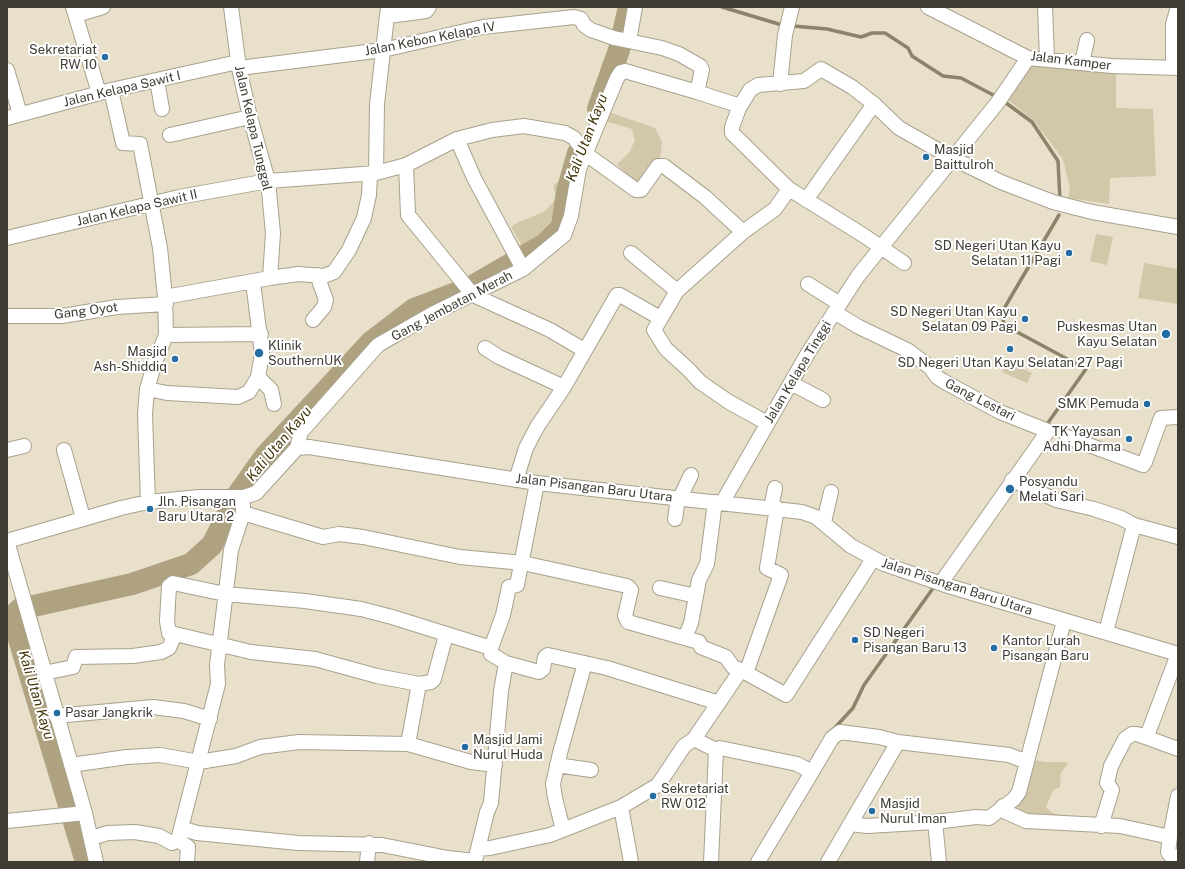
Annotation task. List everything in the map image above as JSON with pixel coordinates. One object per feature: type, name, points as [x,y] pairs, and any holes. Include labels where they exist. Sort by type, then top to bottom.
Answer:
[{"type":"street","points":[[103,7],[74,11],[105,91],[123,143],[140,144],[160,248],[165,301],[166,335],[155,362],[147,389],[145,414],[148,502]]},
{"type":"street","name":"Jalan Kelapa Tunggal","points":[[231,7],[239,65],[250,117],[268,181],[273,233],[270,278]]},
{"type":"street","points":[[147,389],[167,393],[238,397],[249,392],[258,377],[262,354],[261,334],[253,282],[298,274],[329,275],[334,272],[349,250],[364,218],[373,174],[377,104],[389,12],[426,11],[429,7]]},
{"type":"street","points":[[623,40],[635,7]]},
{"type":"street","points":[[780,84],[785,35],[792,7]]},
{"type":"street","name":"Jalan Kamper","points":[[928,7],[1028,58],[1112,66],[1176,68]]},
{"type":"street","points":[[1045,7],[1047,59]]},
{"type":"street","points":[[1176,68],[1172,36],[1173,24],[1178,7]]},
{"type":"street","name":"Jalan Kebon Kelapa IV","points":[[239,65],[383,50],[483,27],[574,17],[581,19],[584,25],[591,30],[623,40],[662,48],[679,54],[700,66],[702,70],[696,92]]},
{"type":"street","points":[[1082,63],[1087,40]]},
{"type":"street","name":"Jalan Kelapa Tinggi","points":[[718,503],[858,276],[1000,99],[1028,58]]},
{"type":"street","name":"Jalan Kelapa Sawit I","points":[[13,116],[105,91],[239,65]]},
{"type":"street","points":[[7,70],[13,116]]},
{"type":"street","points":[[904,263],[788,189],[732,133],[732,127],[739,108],[750,90],[758,85],[804,81],[821,70],[852,87],[874,104],[899,128],[952,158],[1001,182],[1053,202],[1122,218],[1178,226]]},
{"type":"street","name":"Gang Jembatan Merah","points":[[297,448],[301,432],[378,345],[564,235],[568,227],[579,169],[617,78],[621,72],[625,71],[696,92]]},
{"type":"street","points":[[157,80],[162,109]]},
{"type":"street","points":[[696,92],[734,104],[739,108]]},
{"type":"street","points":[[806,200],[874,104]]},
{"type":"street","points":[[170,135],[250,117]]},
{"type":"street","name":"Jalan Kelapa Sawit II","points":[[7,238],[151,204],[268,181],[317,176],[373,174],[406,165],[457,139],[492,130],[524,126],[565,133],[574,138],[585,153]]},
{"type":"street","points":[[457,139],[474,178],[520,262]]},
{"type":"street","points":[[585,153],[639,190],[658,166],[664,166],[705,196],[743,232]]},
{"type":"street","points":[[406,165],[408,215],[469,290],[550,330],[584,350]]},
{"type":"street","points":[[657,324],[677,290],[743,232],[775,209],[788,189]]},
{"type":"street","points":[[631,253],[677,290]]},
{"type":"street","points":[[313,320],[324,307],[326,300],[317,275]]},
{"type":"street","name":"Gang Oyot","points":[[7,316],[62,316],[165,301],[253,282]]},
{"type":"street","name":"Gang Lestari","points":[[808,284],[859,327],[907,350],[930,367],[937,377],[943,382],[1000,412],[1044,430],[1012,480]]},
{"type":"street","points":[[516,480],[526,448],[537,427],[564,387],[617,295],[620,295],[657,324],[666,349],[700,382],[729,402],[767,423]]},
{"type":"street","points":[[166,335],[261,334]]},
{"type":"street","points":[[485,348],[499,357],[564,387]]},
{"type":"street","points":[[258,377],[271,390],[274,404]]},
{"type":"street","points":[[791,383],[824,400]]},
{"type":"street","points":[[1067,437],[1143,465],[1161,418],[1178,417]]},
{"type":"street","points":[[7,450],[24,446]]},
{"type":"street","name":"Jalan Pisangan Baru Utara","points":[[297,448],[309,447],[537,483],[802,512],[816,517],[824,522],[841,539],[873,559],[936,582],[1178,654]]},
{"type":"street","points":[[96,862],[91,838],[77,814],[71,766],[7,541],[83,518],[148,502],[256,494],[297,448]]},
{"type":"street","points":[[64,450],[83,518]]},
{"type":"street","points":[[675,520],[679,498],[691,475]]},
{"type":"street","points":[[936,582],[1012,480],[1056,500],[1094,508],[1121,518],[1134,525],[1178,537]]},
{"type":"street","points":[[537,483],[527,530],[523,563],[517,585],[509,588],[503,615],[491,648],[491,654],[506,663],[539,672],[543,670],[545,657],[548,655],[625,673],[720,703]]},
{"type":"street","points":[[180,834],[197,833],[298,843],[369,843],[476,857],[516,843],[563,830],[621,808],[658,785],[684,746],[694,739],[744,671],[781,575],[767,568],[775,488]]},
{"type":"street","points":[[824,522],[831,492]]},
{"type":"street","points":[[91,838],[108,833],[135,832],[159,836],[172,843],[180,834],[218,684],[217,665],[225,594],[233,538],[243,513],[243,496]]},
{"type":"street","points":[[685,638],[691,623],[699,580],[708,564],[718,503]]},
{"type":"street","points":[[243,513],[323,537],[332,534],[349,534],[460,557],[523,563],[627,586],[631,590],[625,620],[699,642],[701,647],[726,657],[733,667],[744,671],[786,695],[873,559]]},
{"type":"street","points":[[1106,632],[1134,525]]},
{"type":"street","points":[[446,635],[434,679],[431,682],[419,684],[377,676],[315,659],[251,652],[169,632],[167,605],[170,584],[225,594],[312,602],[361,609],[392,617],[491,648]]},
{"type":"street","points":[[660,588],[696,596]]},
{"type":"street","points":[[850,824],[867,826],[935,822],[976,817],[989,818],[1014,799],[1019,792],[1064,621]]},
{"type":"street","points":[[44,672],[72,667],[76,658],[133,656],[161,652],[169,648],[175,634]]},
{"type":"street","points":[[1147,736],[1178,654]]},
{"type":"street","points":[[476,857],[487,812],[491,803],[500,691],[506,663]]},
{"type":"street","points":[[563,830],[554,791],[557,765],[585,663]]},
{"type":"street","points":[[408,744],[419,684]]},
{"type":"street","points":[[56,716],[153,707],[184,711],[210,719]]},
{"type":"street","points":[[758,862],[806,769],[832,738],[840,732],[879,737],[898,742],[1009,755],[1027,762]]},
{"type":"street","points":[[1101,826],[1112,790],[1107,783],[1117,753],[1128,736],[1137,734],[1147,736],[1178,749]]},
{"type":"street","points":[[694,739],[716,750],[720,748],[806,769]]},
{"type":"street","points":[[71,766],[127,757],[160,755],[199,762],[236,756],[260,747],[299,742],[408,744],[471,762],[495,765]]},
{"type":"street","points":[[828,862],[898,742]]},
{"type":"street","points":[[711,862],[716,750]]},
{"type":"street","points":[[557,765],[591,770]]},
{"type":"street","points":[[1178,796],[1168,852],[1170,855],[1178,857]]},
{"type":"street","points":[[1003,806],[1006,812],[1026,821],[1120,826],[1170,836]]},
{"type":"street","points":[[621,808],[631,862]]},
{"type":"street","points":[[7,821],[77,814]]},
{"type":"street","points":[[935,822],[939,862]]},
{"type":"street","points":[[180,834],[188,847],[188,862]]},
{"type":"street","points":[[367,862],[369,843]]},
{"type":"shaded area","points":[[1033,61],[1116,69],[1116,108],[1153,109],[1156,176],[1110,178],[1109,204],[1068,198],[1070,189],[1063,159],[1034,121],[1007,99]]},
{"type":"shaded area","points":[[609,112],[655,128],[662,142],[660,159],[639,188],[617,164],[629,153],[635,140],[632,129],[605,121]]},
{"type":"shaded area","points":[[568,179],[563,202],[557,213],[550,235],[519,257],[516,251],[521,244],[511,227],[519,222],[544,212],[554,201],[556,195],[553,186],[560,180]]},
{"type":"shaded area","points":[[1096,234],[1113,237],[1107,265],[1090,261]]},
{"type":"shaded area","points":[[1144,263],[1178,269],[1178,304],[1138,298]]},
{"type":"shaded area","points":[[1007,362],[1032,373],[1027,383],[1002,372]]},
{"type":"shaded area","points":[[1028,759],[1045,762],[1067,762],[1067,765],[1061,773],[1060,787],[1053,790],[1046,807],[1051,812],[1063,817],[1043,823],[1012,808]]},
{"type":"waterway","name":"Kali Utan Kayu","points":[[598,109],[619,50],[629,7]]},
{"type":"waterway","points":[[722,7],[782,25]]},
{"type":"waterway","points":[[793,26],[827,29],[861,37],[872,33],[885,33],[908,48],[912,56],[943,76],[961,78],[997,97]]},
{"type":"waterway","points":[[1002,100],[1032,122],[1058,161],[1060,200]]},
{"type":"waterway","name":"Kali Utan Kayu","points":[[86,862],[13,619],[16,613],[20,609],[132,584],[191,564],[212,545],[238,494],[265,456],[371,342],[414,309],[469,288],[545,244],[562,227],[567,192],[578,153]]},
{"type":"waterway","points":[[1045,427],[1086,369],[1004,325],[1002,312],[1059,215]]},
{"type":"waterway","points":[[831,732],[853,708],[864,685],[936,584]]},
{"type":"place","name":"Sekretariat RW 10","points":[[105,57]]},
{"type":"place","name":"Masjid Baittulroh","points":[[926,157]]},
{"type":"place","name":"SD Negeri Utan Kayu Selatan 11 Pagi","points":[[1069,253]]},
{"type":"place","name":"SD Negeri Utan Kayu Selatan 09 Pagi","points":[[1025,319]]},
{"type":"place","name":"Puskesmas Utan Kayu Selatan","points":[[1166,334]]},
{"type":"place","name":"SD Negeri Utan Kayu Selatan 27 Pagi","points":[[1010,349]]},
{"type":"place","name":"Klinik SouthernUK","points":[[259,353]]},
{"type":"place","name":"Masjid Ash-Shiddiq","points":[[175,359]]},
{"type":"place","name":"SMK Pemuda","points":[[1147,404]]},
{"type":"place","name":"TK Yayasan Adhi Dharma","points":[[1129,439]]},
{"type":"place","name":"Posyandu Melati Sari","points":[[1010,489]]},
{"type":"place","name":"Jln. Pisangan Baru Utara 2","points":[[150,509]]},
{"type":"place","name":"SD Negeri Pisangan Baru 13","points":[[855,640]]},
{"type":"place","name":"Kantor Lurah Pisangan Baru","points":[[994,648]]},
{"type":"place","name":"Pasar Jangkrik","points":[[57,713]]},
{"type":"place","name":"Masjid Jami Nurul Huda","points":[[465,747]]},
{"type":"place","name":"Sekretariat RW 012","points":[[653,796]]},
{"type":"place","name":"Masjid Nurul Iman","points":[[872,811]]}]
